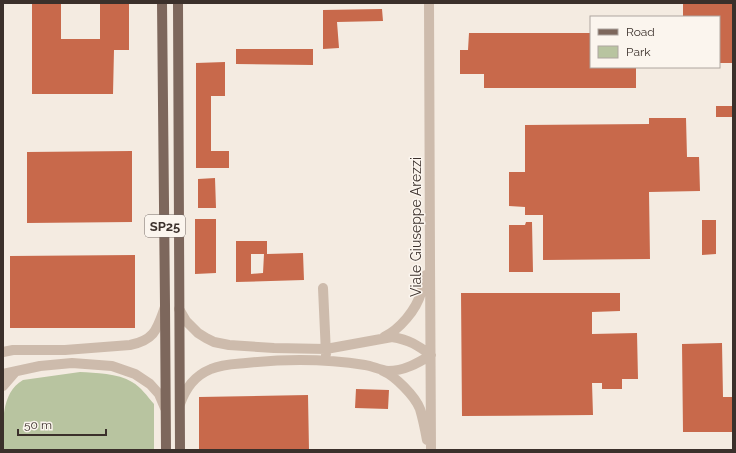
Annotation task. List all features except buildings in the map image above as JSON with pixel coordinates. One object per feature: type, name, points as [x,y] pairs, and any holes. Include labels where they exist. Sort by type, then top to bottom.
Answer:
[{"type":"main road","name":"SP25","points":[[162,3],[166,306],[166,450]]},
{"type":"main road","name":"SP25","points":[[178,3],[180,450]]},
{"type":"street","name":"Viale Giuseppe Arezzi","points":[[429,3],[431,450]]},
{"type":"street","points":[[377,340],[391,333],[412,311],[421,294],[430,261]]},
{"type":"street","points":[[323,288],[326,362]]},
{"type":"street","points":[[3,348],[8,351],[65,350],[140,343],[150,337],[158,327],[166,306]]},
{"type":"street","points":[[179,309],[192,328],[214,342],[229,345],[247,347],[326,349],[392,337],[402,338],[412,342],[430,355],[409,367],[388,371],[365,365],[326,362],[275,360],[226,364],[210,369],[194,380],[183,395],[180,404]]},
{"type":"street","points":[[3,374],[40,366],[72,363],[112,366],[135,374],[150,384],[159,394],[165,408]]},
{"type":"street","points":[[377,368],[390,374],[400,383],[419,407],[431,450]]},
{"type":"street","points":[[3,386],[16,372]]},
{"type":"green space","points":[[80,372],[106,374],[120,377],[132,382],[141,389],[154,404],[154,450],[3,450],[4,411],[10,393],[16,386],[23,380]]}]
